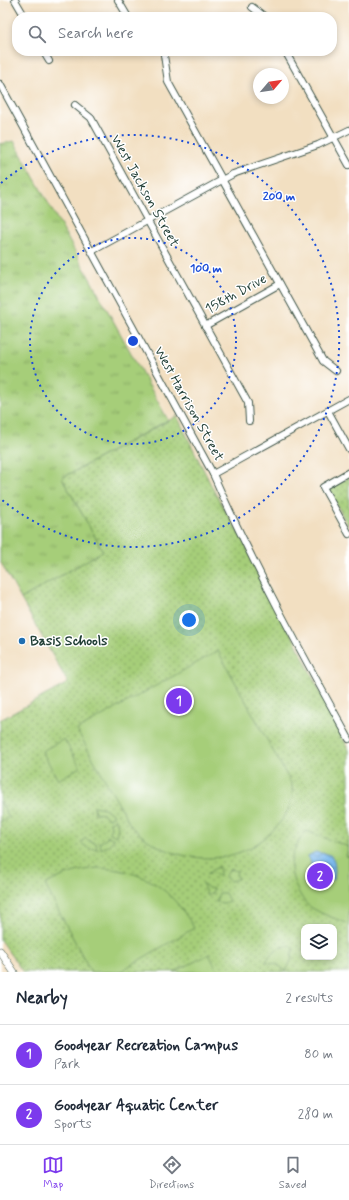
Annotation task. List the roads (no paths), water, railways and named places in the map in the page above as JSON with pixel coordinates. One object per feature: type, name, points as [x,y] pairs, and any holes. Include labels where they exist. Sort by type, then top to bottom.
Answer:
[{"type":"street","points":[[15,0],[21,12]]},
{"type":"street","points":[[118,0],[125,12]]},
{"type":"street","points":[[252,7],[258,12]]},
{"type":"street","points":[[46,56],[49,61]]},
{"type":"street","points":[[164,56],[168,82],[323,361],[336,371]]},
{"type":"street","points":[[288,56],[349,166]]},
{"type":"street","name":"West Harrison Street","points":[[0,84],[213,474],[235,523],[271,595],[349,739]]},
{"type":"street","name":"West Jackson Street","points":[[75,106],[91,118],[248,403],[249,421]]},
{"type":"street","points":[[92,251],[245,169],[302,151],[349,130]]},
{"type":"street","name":"158th Drive","points":[[205,326],[280,284]]},
{"type":"street","points":[[213,474],[349,399]]},
{"type":"street","points":[[328,411],[349,449]]},
{"type":"street","points":[[349,472],[323,487],[349,534]]},
{"type":"street","points":[[0,951],[14,972]]},
{"type":"water","points":[[315,852],[328,854],[333,858],[335,865],[334,880],[324,878],[321,870],[317,875],[311,877],[309,873],[311,863],[308,856]]},
{"type":"place","name":"Basis Schools","points":[[22,641]]},
{"type":"place","name":"Goodyear Recreation Campus","points":[[179,701]]},
{"type":"place","name":"Goodyear Aquatic Center","points":[[320,876]]}]
